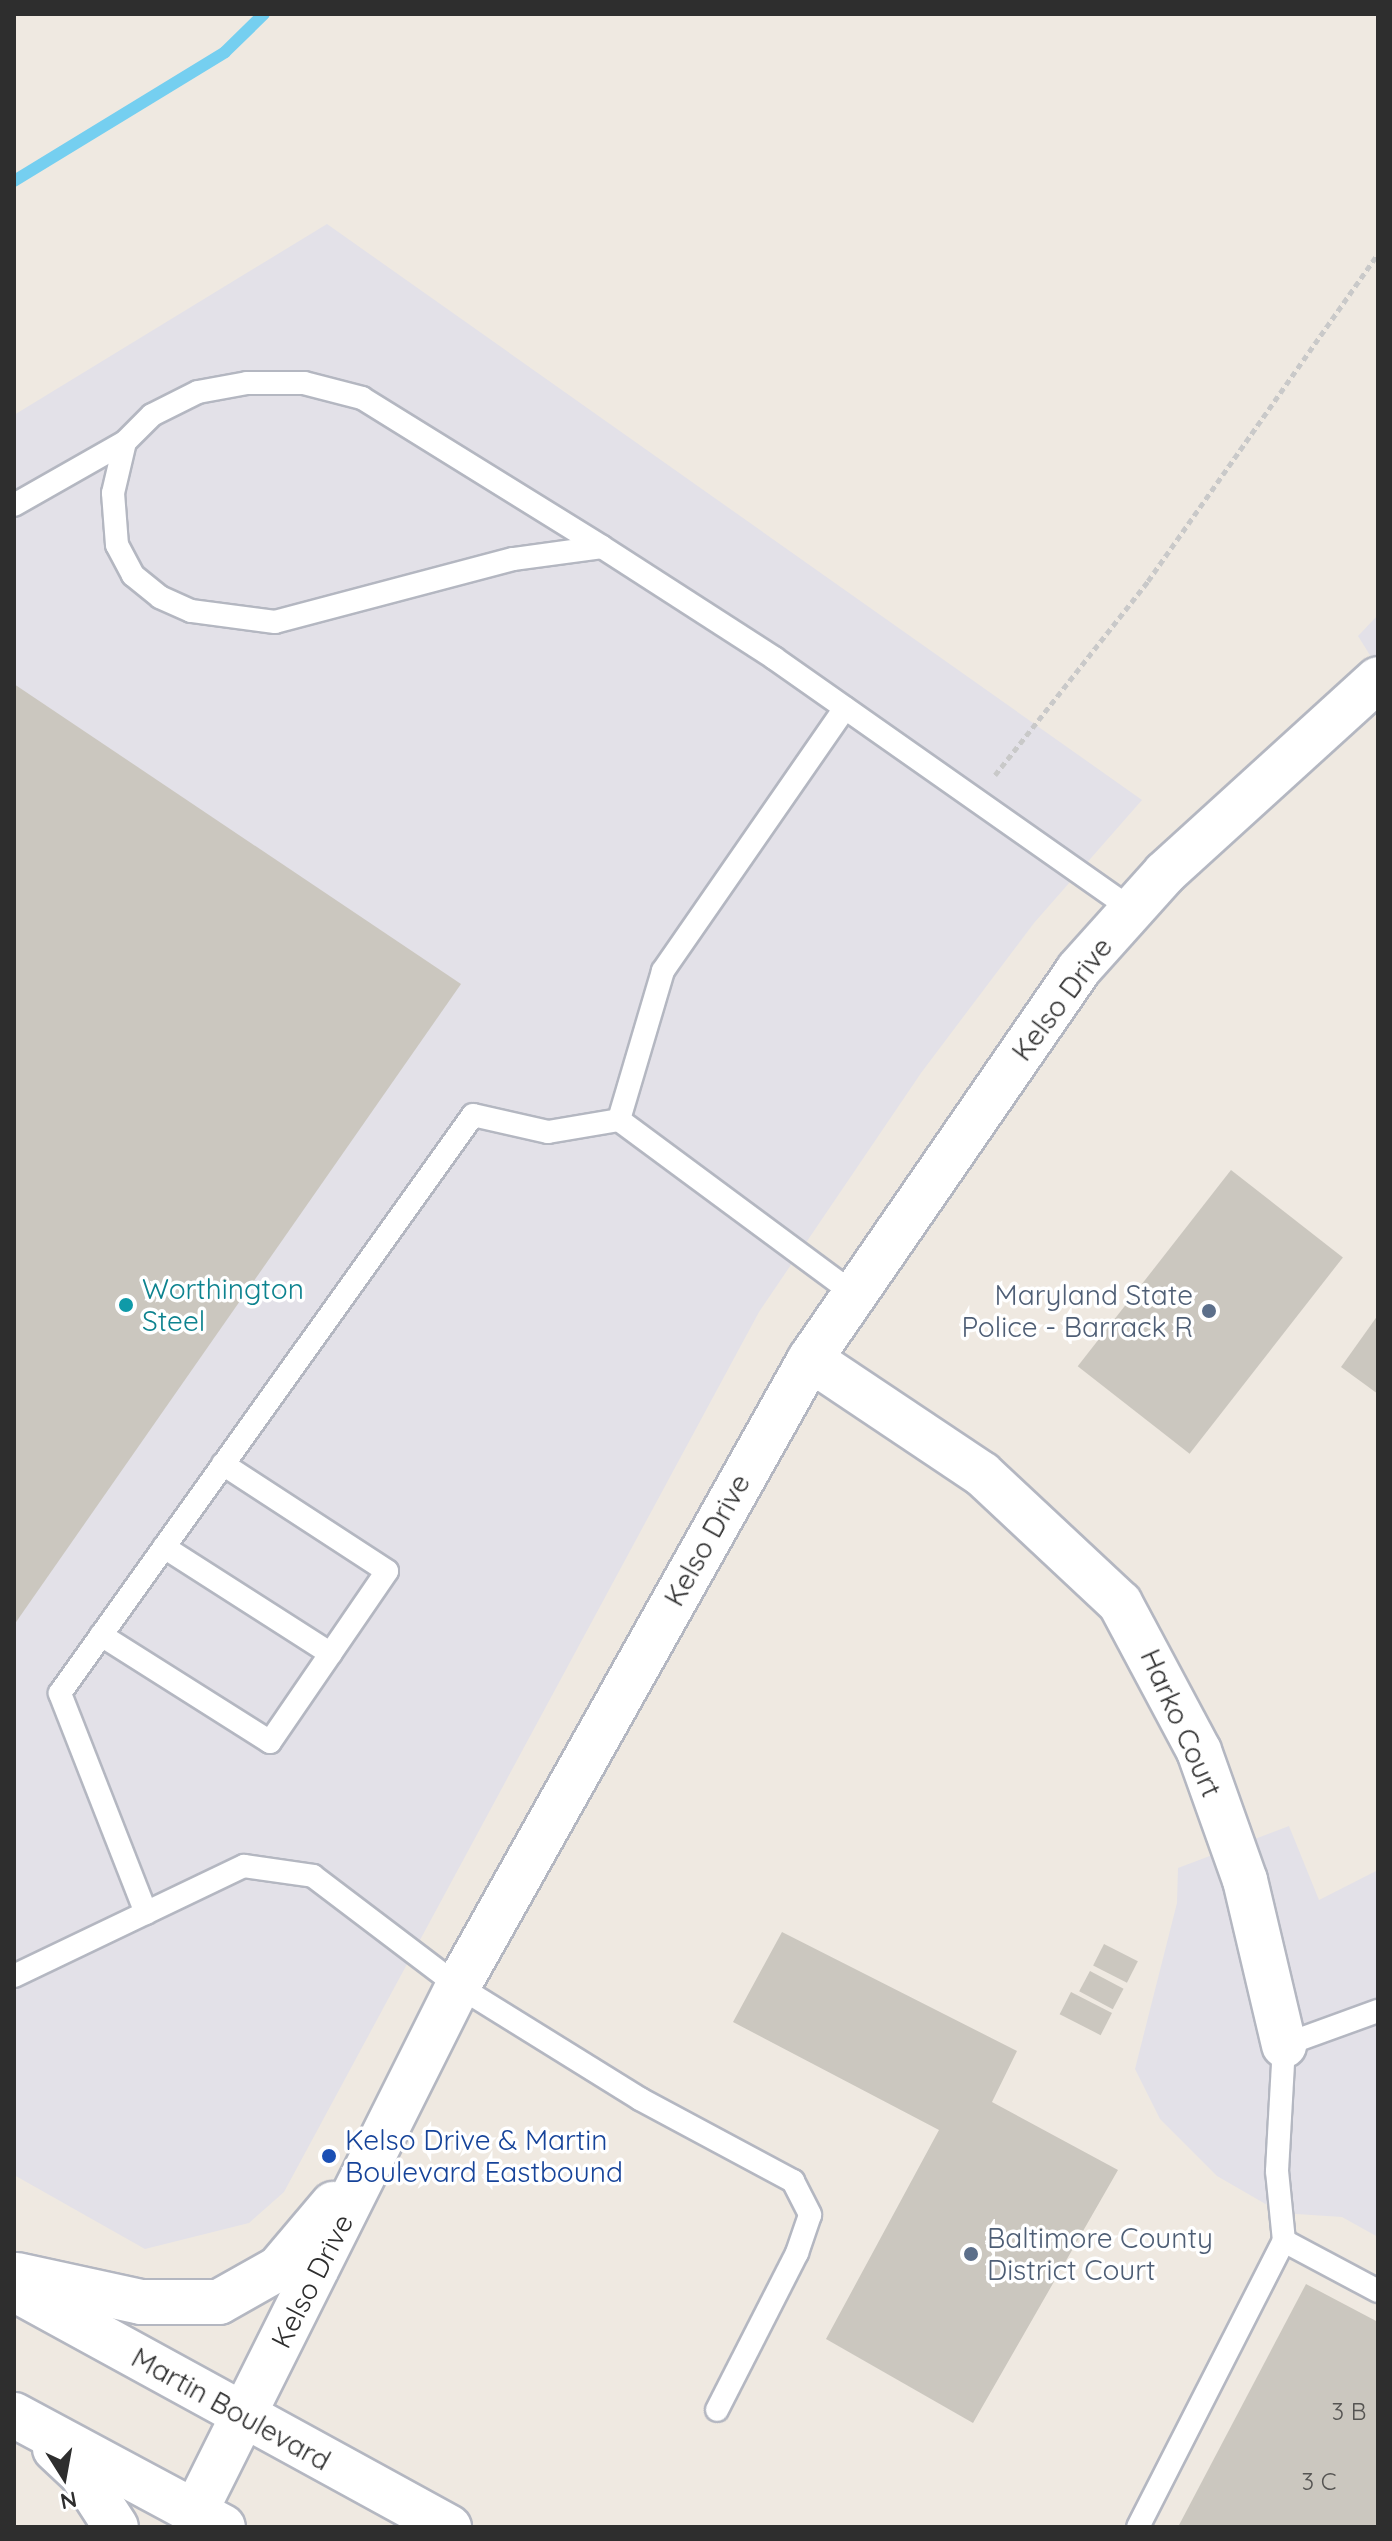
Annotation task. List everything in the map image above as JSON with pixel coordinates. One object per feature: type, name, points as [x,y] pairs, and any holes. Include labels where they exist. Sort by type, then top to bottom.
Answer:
[{"type":"street","name":"Kelso Drive","points":[[202,2522],[243,2416],[458,1986],[810,1359],[1078,970],[1132,910],[1279,764],[1378,679]]},
{"type":"street","name":"Harko Court","points":[[810,1359],[982,1474],[1120,1603],[1199,1751],[1245,1880],[1284,2045]]},
{"type":"street","points":[[14,2274],[141,2302],[219,2302],[279,2268],[376,2153]]},
{"type":"street","name":"Martin Boulevard","points":[[14,2289],[449,2527]]},
{"type":"street","points":[[20,2419],[202,2522]]},
{"type":"street","points":[[20,2419],[81,2473],[116,2527]]},
{"type":"lane","points":[[14,505],[125,442],[152,415],[198,392],[304,383],[399,415],[845,708],[1132,910]]},
{"type":"lane","points":[[125,442],[113,493],[117,545],[133,575],[191,611],[275,622],[513,559],[602,547]]},
{"type":"lane","points":[[619,1120],[663,971],[845,708]]},
{"type":"lane","points":[[146,1913],[60,1693],[473,1115],[548,1132],[619,1120],[854,1294]]},
{"type":"lane","points":[[101,1635],[270,1742],[387,1571],[223,1464]]},
{"type":"lane","points":[[164,1547],[331,1654]]},
{"type":"lane","points":[[14,1976],[244,1866],[313,1876],[458,1986],[640,2099],[793,2181],[810,2215],[797,2253],[717,2410]]},
{"type":"lane","points":[[1138,2527],[1284,2241],[1277,2171],[1284,2045],[1378,2011]]},
{"type":"lane","points":[[1284,2241],[1378,2291]]},
{"type":"path","points":[[975,799],[1148,581],[1378,254]]},
{"type":"shaded area","points":[[327,224],[1142,800],[1034,923],[921,1073],[759,1312],[284,2192],[249,2223],[145,2249],[14,2175],[14,415]]},
{"type":"shaded area","points":[[1378,615],[1378,668],[1358,636]]},
{"type":"shaded area","points":[[1289,1826],[1319,1900],[1378,1870],[1378,2237],[1342,2217],[1281,2213],[1217,2176],[1160,2119],[1135,2069],[1177,1903],[1178,1868]]},
{"type":"building","name":"Worthington Steel","points":[[14,684],[461,984],[14,1625]]},
{"type":"building","name":"Maryland State Police - Barrack R","points":[[1231,1170],[1343,1257],[1190,1454],[1078,1366]]},
{"type":"building","points":[[1378,1315],[1378,1394],[1341,1367]]},
{"type":"building","name":"Baltimore County District Court","points":[[782,1932],[1017,2051],[992,2102],[1118,2170],[973,2423],[826,2339],[939,2130],[733,2022]]},
{"type":"building","points":[[1104,1944],[1138,1961],[1127,1983],[1093,1965]]},
{"type":"building","points":[[1090,1971],[1124,1989],[1113,2009],[1079,1991]]},
{"type":"building","points":[[1071,1992],[1112,2013],[1101,2035],[1060,2014]]},
{"type":"building","points":[[1306,2284],[1378,2322],[1378,2527],[1178,2527]]},
{"type":"waterway","points":[[14,181],[225,52],[264,14]]},
{"type":"place","name":"Worthington Steel","points":[[126,1305]]},
{"type":"place","name":"Maryland State Police - Barrack R","points":[[1209,1311]]},
{"type":"place","name":"Kelso Drive & Martin Boulevard Eastbound","points":[[329,2156]]},
{"type":"place","name":"Baltimore County District Court","points":[[971,2254]]}]
